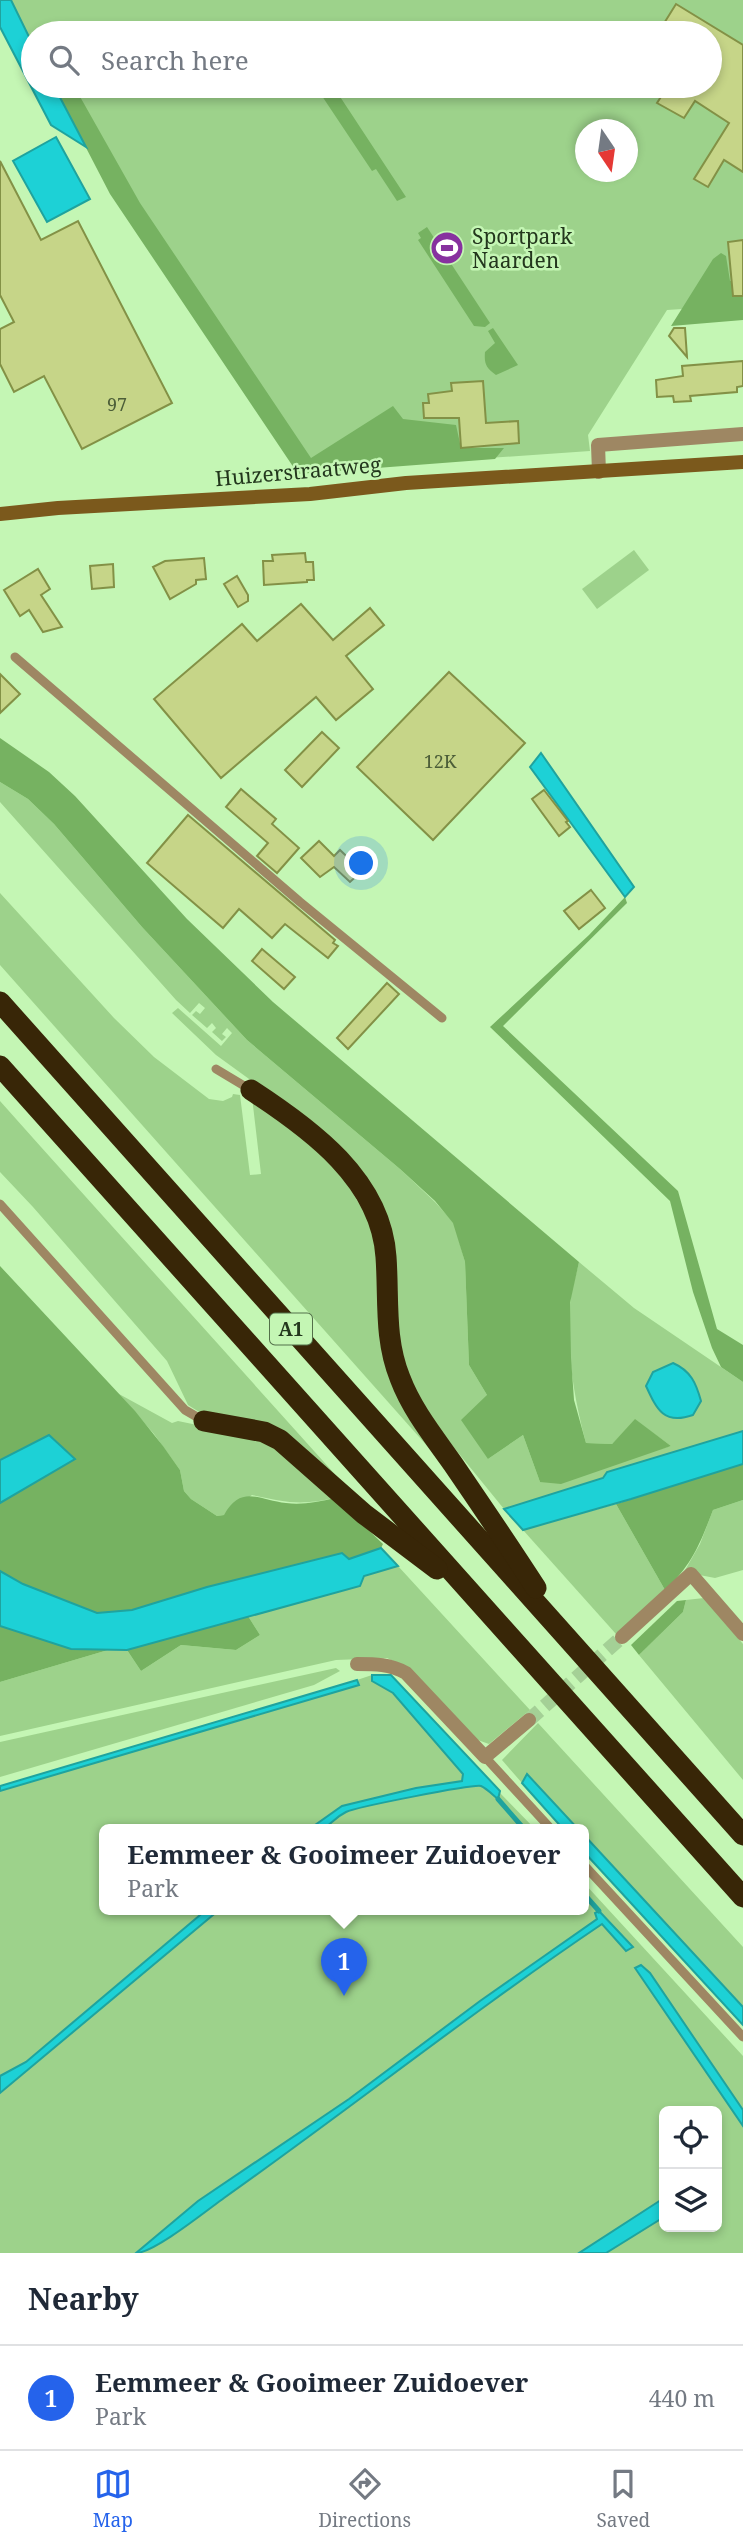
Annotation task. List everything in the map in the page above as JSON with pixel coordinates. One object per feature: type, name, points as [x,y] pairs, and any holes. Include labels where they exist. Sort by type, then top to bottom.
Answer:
[{"type":"highway","name":"A1","points":[[0,1002],[743,1835]]},
{"type":"highway","name":"A1","points":[[0,1066],[743,1897]]},
{"type":"highway","name":"A1","points":[[251,1090],[320,1142],[351,1171],[367,1194],[375,1210],[384,1244],[390,1339],[405,1389],[427,1427],[583,1656]]},
{"type":"highway","name":"A1","points":[[204,1420],[264,1432],[280,1440],[364,1514],[473,1595]]},
{"type":"street","points":[[599,472],[598,445],[743,434]]},
{"type":"street","name":"Huizerstraatweg","points":[[0,513],[310,494],[406,483],[743,462]]},
{"type":"street","points":[[622,1637],[691,1574],[743,1634]]},
{"type":"street","points":[[358,1664],[383,1664],[406,1673],[485,1757],[529,1720]]},
{"type":"lane","points":[[15,657],[300,902],[442,1018]]},
{"type":"lane","name":"A1","points":[[216,1069],[251,1090]]},
{"type":"lane","name":"A1","points":[[0,1204],[185,1410],[204,1420]]},
{"type":"lane","points":[[485,1757],[546,1824]]},
{"type":"lane","points":[[589,1870],[743,2037]]},
{"type":"green space","name":"Sportpark Naarden","points":[[11,0],[743,0],[743,305],[667,310],[588,435],[590,451],[301,471],[72,98],[722,98],[722,21],[21,21]]},
{"type":"green space","points":[[60,98],[81,98],[140,203],[311,458],[393,406],[403,419],[456,425],[461,448],[504,448],[495,459],[298,474],[110,194]]},
{"type":"green space","points":[[323,98],[341,98],[406,197],[397,201],[376,169],[372,171]]},
{"type":"green space","points":[[427,227],[490,323],[485,327],[474,326],[418,240],[421,238],[418,233]]},
{"type":"green space","points":[[721,253],[726,256],[730,281],[743,281],[743,320],[671,326],[713,259]]},
{"type":"green space","points":[[493,328],[518,365],[496,375],[488,368],[485,360],[485,352],[495,343],[488,331]]},
{"type":"green space","points":[[634,550],[649,570],[597,609],[582,589]]},
{"type":"green space","points":[[0,738],[49,772],[75,796],[187,919],[273,1002],[579,1262],[570,1303],[571,1358],[574,1400],[586,1443],[612,1444],[635,1419],[671,1446],[561,1484],[540,1482],[523,1435],[488,1459],[461,1420],[487,1395],[469,1365],[465,1262],[453,1223],[435,1201],[400,1169],[247,1040],[142,927],[54,824],[28,799],[0,782]]},
{"type":"green space","points":[[0,782],[28,799],[54,824],[142,927],[247,1040],[400,1169],[454,1223],[465,1262],[469,1365],[487,1395],[488,1459],[523,1435],[540,1482],[671,1446],[635,1420],[612,1444],[586,1443],[575,1392],[569,1339],[571,1299],[579,1262],[634,1308],[743,1382],[743,1431],[607,1472],[603,1478],[504,1509],[431,1417],[408,1377],[398,1338],[389,1232],[289,1108],[216,1055],[172,1013],[178,1008],[221,1046],[232,1033],[227,1028],[222,1034],[226,1037],[222,1041],[212,1032],[216,1028],[212,1023],[207,1028],[192,1015],[196,1011],[200,1014],[205,1008],[199,1003],[190,1013],[176,1000],[0,802]]},
{"type":"green space","points":[[0,893],[114,1018],[154,1057],[209,1099],[223,1101],[233,1094],[240,1095],[250,1175],[261,1174],[252,1097],[335,1163],[375,1231],[382,1301],[444,1465],[0,965]]},
{"type":"green space","points":[[625,897],[627,903],[503,1026],[678,1191],[717,1329],[743,1345],[743,1382],[721,1367],[712,1348],[693,1292],[670,1201],[490,1027],[589,935]]},
{"type":"green space","points":[[0,1101],[341,1481],[287,1438],[204,1415],[188,1405],[167,1361],[0,1172]]},
{"type":"green space","points":[[0,1266],[135,1411],[180,1470],[184,1491],[191,1499],[217,1516],[224,1515],[230,1505],[244,1497],[298,1504],[335,1498],[383,1544],[381,1548],[349,1559],[342,1553],[207,1587],[132,1610],[97,1613],[23,1584],[0,1571],[0,1503],[75,1459],[49,1435],[0,1460]]},
{"type":"green space","points":[[119,1394],[172,1423],[178,1421],[272,1443],[335,1498],[292,1502],[252,1495],[224,1515],[217,1516],[191,1499],[184,1491],[180,1470],[154,1434]]},
{"type":"green space","points":[[743,1464],[743,1500],[713,1510],[694,1553],[682,1572],[665,1590],[616,1504]]},
{"type":"green space","points":[[743,1500],[743,1570],[715,1578],[684,1572],[700,1544],[713,1510]]},
{"type":"green space","points":[[616,1504],[665,1590],[616,1634],[523,1530]]},
{"type":"green space","points":[[398,1566],[530,1710],[489,1744],[472,1738],[402,1665],[387,1658],[336,1660],[0,1736],[0,1682],[108,1650],[127,1650],[141,1671],[181,1645],[236,1650],[260,1635],[248,1616],[360,1586],[364,1576]]},
{"type":"green space","points":[[704,1598],[743,1644],[743,1780],[639,1655],[683,1612],[686,1600]]},
{"type":"green space","points":[[686,1600],[683,1612],[639,1655],[631,1645],[677,1601]]},
{"type":"green space","points":[[248,1616],[260,1635],[236,1650],[181,1645],[141,1671],[127,1650]]},
{"type":"green space","points":[[0,1626],[71,1649],[108,1650],[0,1682]]},
{"type":"green space","points":[[336,1668],[340,1671],[314,1685],[0,1777],[0,1742]]},
{"type":"green space","points":[[372,1675],[372,1681],[389,1679],[530,1824],[99,1824],[99,1915],[589,1915],[589,1888],[743,2056],[743,2253],[0,2253],[0,1790],[358,1685],[357,1680]]},
{"type":"green space","points":[[538,1723],[743,1947],[743,2007],[589,1840],[589,1824],[574,1824],[528,1774],[522,1783],[502,1760]]},
{"type":"water","points":[[0,0],[11,0],[21,21],[21,67],[0,27]]},
{"type":"water","points":[[37,98],[60,98],[86,147],[51,125]]},
{"type":"water","points":[[56,137],[90,199],[47,222],[13,161]]},
{"type":"water","points":[[541,753],[634,887],[625,897],[530,767]]},
{"type":"water","points":[[673,1363],[692,1378],[701,1401],[693,1415],[683,1418],[668,1417],[663,1413],[646,1386],[653,1372]]},
{"type":"water","points":[[743,1431],[743,1464],[523,1530],[504,1509],[603,1478],[607,1472]]},
{"type":"water","points":[[49,1435],[75,1459],[0,1503],[0,1460]]},
{"type":"water","points":[[381,1548],[398,1566],[364,1576],[360,1586],[127,1650],[71,1649],[0,1626],[0,1571],[23,1584],[97,1613],[132,1610],[207,1587],[342,1553],[349,1559]]},
{"type":"water","points":[[372,1675],[391,1675],[500,1791],[498,1799],[481,1786],[458,1789],[354,1809],[340,1815],[330,1824],[316,1824],[342,1806],[416,1788],[462,1781],[463,1774],[393,1693],[372,1681]]},
{"type":"water","points":[[357,1680],[359,1685],[0,1791],[0,1786]]},
{"type":"water","points":[[527,1774],[573,1824],[559,1824],[522,1783]]},
{"type":"water","points":[[589,1840],[743,2007],[743,2025],[589,1857]]},
{"type":"water","points":[[599,1911],[633,1947],[626,1951],[602,1924],[506,1991],[180,2230],[155,2246],[136,2253],[198,2201],[349,2099],[480,2001],[597,1919],[595,1913]]},
{"type":"water","points":[[200,1915],[213,1915],[0,2093],[0,2076],[26,2062]]},
{"type":"water","points":[[641,1965],[650,1973],[743,2110],[743,2126],[635,1968]]},
{"type":"water","points":[[659,2201],[659,2220],[606,2253],[579,2253]]},
{"type":"building","points":[[676,4],[704,21],[665,21]]},
{"type":"building","points":[[722,32],[743,45],[743,172],[724,160],[708,187],[694,179],[729,123],[695,101],[684,118],[657,103],[660,98],[722,98]]},
{"type":"building","points":[[0,161],[41,240],[78,221],[172,403],[82,449],[44,376],[14,392],[0,364],[0,329],[14,322],[0,295]]},
{"type":"building","points":[[743,240],[743,296],[733,296],[728,242]]},
{"type":"building","points":[[674,328],[685,328],[687,357],[669,336]]},
{"type":"building","points":[[743,361],[743,386],[737,387],[737,392],[690,396],[691,401],[674,402],[673,396],[657,397],[656,380],[683,376],[682,366]]},
{"type":"building","points":[[483,381],[486,423],[518,421],[519,443],[461,448],[459,418],[424,418],[423,403],[429,403],[428,394],[452,391],[451,383]]},
{"type":"building","points":[[305,553],[306,562],[313,562],[314,580],[264,585],[263,561],[273,561],[272,555]]},
{"type":"building","points":[[204,558],[206,579],[196,580],[196,584],[170,599],[153,567],[165,561]]},
{"type":"building","points":[[113,564],[114,587],[92,589],[90,566]]},
{"type":"building","points":[[38,569],[50,589],[41,595],[62,627],[43,632],[29,610],[20,616],[4,590]]},
{"type":"building","points":[[237,576],[248,595],[248,601],[238,607],[224,584]]},
{"type":"building","points":[[301,604],[333,640],[370,608],[384,625],[346,656],[373,689],[336,720],[316,697],[221,778],[154,699],[242,624],[257,641]]},
{"type":"building","points":[[449,672],[525,743],[433,840],[357,767]]},
{"type":"building","points":[[0,674],[20,694],[0,713]]},
{"type":"building","points":[[322,732],[339,748],[302,787],[285,770]]},
{"type":"building","points":[[241,789],[276,819],[272,824],[299,848],[277,873],[257,856],[268,843],[226,807]]},
{"type":"building","points":[[544,790],[570,827],[559,836],[532,799]]},
{"type":"building","points":[[188,815],[335,940],[333,943],[338,946],[328,958],[285,924],[272,938],[239,909],[223,928],[147,863]]},
{"type":"building","points":[[319,841],[334,856],[340,850],[362,871],[350,882],[334,867],[320,877],[301,858]]},
{"type":"building","points":[[591,890],[605,908],[579,929],[564,911]]},
{"type":"building","points":[[262,949],[295,977],[284,989],[252,961]]},
{"type":"building","points":[[387,983],[399,994],[348,1049],[337,1038]]},
{"type":"waterway","points":[[498,1799],[520,1824]]},
{"type":"waterway","points":[[589,1900],[599,1911]]},
{"type":"tunnel","points":[[529,1720],[622,1637]]},
{"type":"place","name":"Sportpark Naarden","points":[[447,248]]},
{"type":"place","name":"Eemmeer & Gooimeer Zuidoever","points":[[344,1996]]}]
